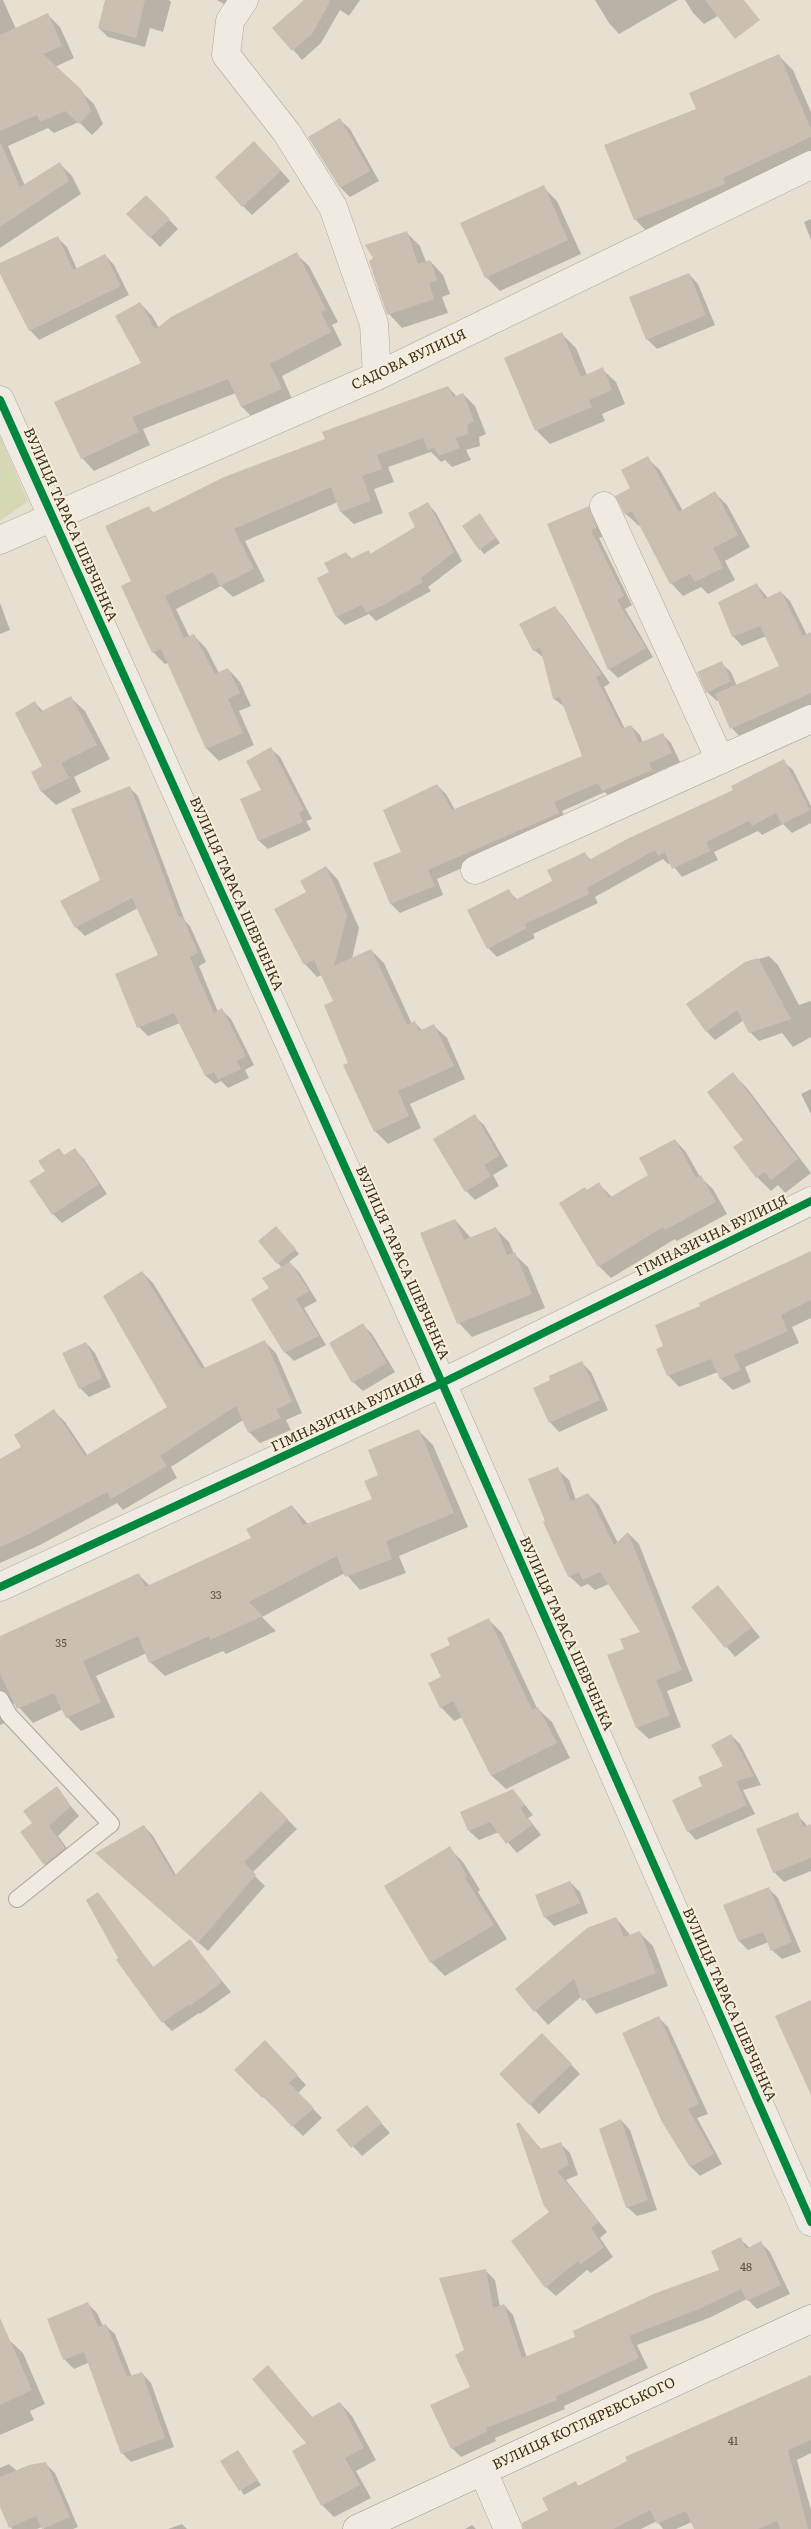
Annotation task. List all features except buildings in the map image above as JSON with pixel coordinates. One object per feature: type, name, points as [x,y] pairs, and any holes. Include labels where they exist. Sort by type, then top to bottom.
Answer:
[{"type":"street","points":[[244,0],[230,22],[226,55],[287,133],[332,207],[374,324],[377,376]]},
{"type":"street","name":"САДОВА ВУЛИЦЯ","points":[[0,540],[377,376],[811,165]]},
{"type":"street","name":"ВУЛИЦЯ ТАРАСА ШЕВЧЕНКА","points":[[0,400],[442,1383],[811,2222]]},
{"type":"street","points":[[604,506],[720,760]]},
{"type":"street","points":[[475,870],[811,719]]},
{"type":"street","name":"ГІМНАЗИЧНА ВУЛИЦЯ","points":[[0,1587],[442,1383],[811,1201]]},
{"type":"street","name":"ВУЛИЦЯ КОТЛЯРЕВСЬКОГО","points":[[357,2529],[811,2319]]},
{"type":"street","points":[[483,2471],[508,2529]]},
{"type":"lane","points":[[0,1700],[10,1715],[112,1824],[17,1899]]},
{"type":"green space","points":[[0,436],[28,501],[0,521]]},
{"type":"cycle path","points":[[0,400],[442,1383],[811,2222]]},
{"type":"cycle path","points":[[0,1587],[442,1383],[811,1201]]}]
